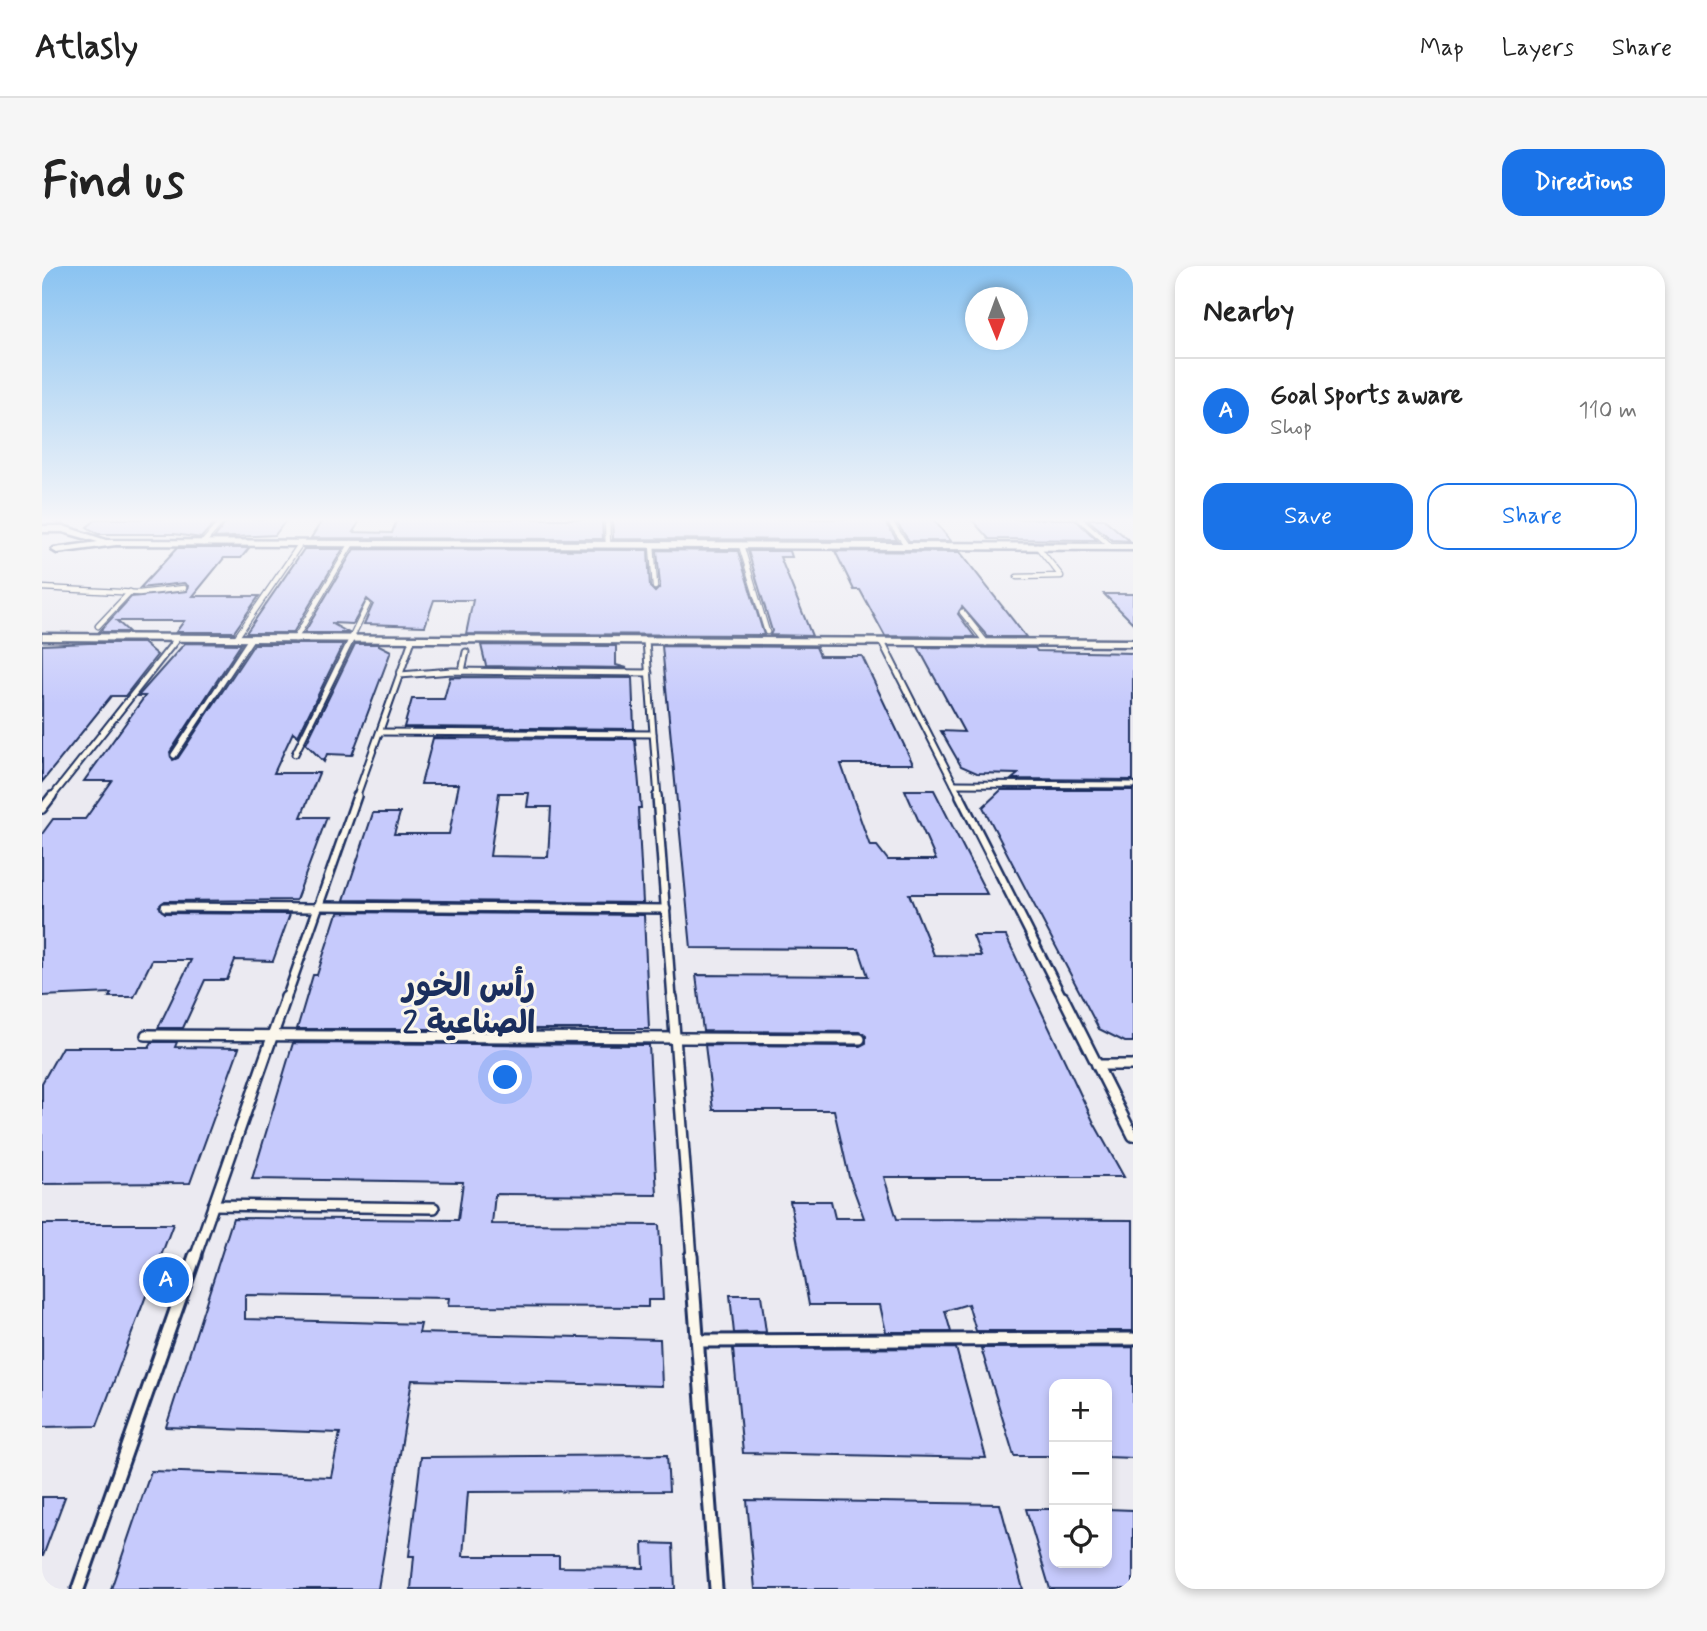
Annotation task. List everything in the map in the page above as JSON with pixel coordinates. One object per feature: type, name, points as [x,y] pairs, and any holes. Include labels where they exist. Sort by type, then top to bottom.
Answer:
[{"type":"street","points":[[42,637],[1133,643]]},
{"type":"lane","points":[[236,638],[275,581]]},
{"type":"lane","points":[[295,639],[330,581]]},
{"type":"lane","points":[[655,581],[655,587]]},
{"type":"lane","points":[[752,581],[767,632]]},
{"type":"lane","points":[[42,588],[130,592],[184,588]]},
{"type":"lane","points":[[98,626],[130,592]]},
{"type":"lane","points":[[295,754],[368,604]]},
{"type":"lane","points":[[962,612],[986,643]]},
{"type":"lane","points":[[42,809],[177,638]]},
{"type":"lane","points":[[174,755],[251,638]]},
{"type":"lane","points":[[78,1589],[412,640]]},
{"type":"lane","points":[[646,641],[716,1589]]},
{"type":"lane","points":[[882,642],[1133,1136]]},
{"type":"lane","points":[[462,671],[466,652]]},
{"type":"lane","points":[[400,675],[462,671],[649,673]]},
{"type":"lane","points":[[380,732],[653,734]]},
{"type":"lane","points":[[954,784],[1133,785]]},
{"type":"lane","points":[[164,907],[666,909]]},
{"type":"lane","points":[[146,1035],[860,1039]]},
{"type":"lane","points":[[1097,1065],[1133,1065]]},
{"type":"lane","points":[[213,1205],[435,1208]]},
{"type":"lane","points":[[698,1341],[1133,1339]]},
{"type":"building","points":[[147,581],[205,581],[193,596],[259,596],[234,632],[176,632],[184,621],[117,621],[129,632],[99,632],[131,597],[187,591],[188,586],[184,583],[140,588]]},
{"type":"building","points":[[282,581],[324,581],[293,633],[246,633]]},
{"type":"building","points":[[335,581],[650,581],[650,587],[655,592],[660,587],[659,581],[747,581],[764,635],[466,634],[473,600],[434,600],[425,626],[364,624],[373,604],[367,599],[353,624],[331,623],[349,633],[304,633]]},
{"type":"building","points":[[757,581],[790,581],[812,636],[770,635],[772,631]]},
{"type":"building","points":[[849,581],[982,581],[1026,637],[988,637],[962,607],[958,614],[975,637],[885,636],[860,590],[854,590]]},
{"type":"building","points":[[1104,594],[1133,594],[1133,623]]},
{"type":"building","points":[[143,643],[157,655],[125,696],[111,696],[42,782],[42,645]]},
{"type":"building","points":[[185,643],[241,644],[170,752],[173,760],[178,758],[254,644],[343,644],[298,736],[293,732],[274,773],[319,773],[301,817],[327,817],[296,900],[165,901],[159,906],[165,913],[290,914],[273,961],[235,960],[227,980],[205,980],[183,1028],[158,1028],[191,960],[152,960],[134,997],[109,997],[111,993],[42,996],[42,834],[53,819],[85,819],[112,781],[84,781],[145,696],[138,696]]},
{"type":"building","points":[[355,644],[377,644],[391,651],[352,755],[327,754],[324,762],[306,744]]},
{"type":"building","points":[[481,645],[616,646],[616,665],[627,668],[486,666]]},
{"type":"building","points":[[662,646],[816,647],[820,656],[862,656],[913,764],[841,764],[870,846],[877,846],[888,860],[936,860],[905,790],[934,790],[987,894],[909,894],[934,955],[981,956],[973,936],[1006,936],[1094,1123],[1124,1177],[884,1177],[897,1219],[1133,1220],[1133,1331],[976,1331],[968,1304],[945,1311],[951,1332],[886,1332],[880,1305],[809,1305],[790,1201],[831,1201],[835,1218],[864,1218],[849,1177],[834,1110],[713,1110],[705,1045],[860,1046],[866,1043],[866,1036],[860,1032],[703,1031],[696,975],[868,976],[859,949],[691,948]]},
{"type":"building","points":[[918,647],[1035,648],[1037,651],[1133,653],[1133,780],[1012,779],[1018,774],[977,773],[961,766],[941,731],[964,732]]},
{"type":"building","points":[[450,677],[632,678],[634,729],[404,727],[412,699],[444,699]]},
{"type":"building","points":[[433,738],[635,739],[641,808],[638,808],[643,903],[344,900],[373,813],[400,813],[394,834],[449,834],[459,784],[421,784]],"holes":[[[499,793],[529,793],[527,807],[551,807],[548,857],[490,856]]]},
{"type":"building","points":[[1001,790],[1133,790],[1133,1042],[1125,1042],[1099,1029],[983,807]]},
{"type":"building","points":[[340,912],[644,915],[649,1029],[297,1029],[313,975],[317,975],[336,916]]},
{"type":"building","points":[[152,1042],[177,1042],[175,1047],[239,1048],[190,1183],[42,1184],[42,1083],[62,1047],[149,1047]]},
{"type":"building","points":[[293,1043],[649,1045],[657,1195],[495,1194],[492,1224],[659,1225],[663,1300],[648,1300],[648,1307],[448,1306],[449,1298],[245,1295],[245,1319],[421,1324],[419,1333],[660,1339],[662,1386],[412,1380],[378,1589],[111,1589],[151,1471],[331,1477],[340,1433],[166,1427],[233,1218],[458,1220],[463,1182],[252,1179]]},
{"type":"building","points":[[42,1224],[173,1224],[97,1426],[42,1427]]},
{"type":"building","points":[[730,1295],[761,1295],[766,1332],[734,1333]]},
{"type":"building","points":[[1133,1347],[1133,1458],[1112,1457],[1112,1379],[1049,1379],[1049,1456],[1014,1456],[981,1348]]},
{"type":"building","points":[[956,1348],[986,1458],[743,1453],[733,1349]]},
{"type":"building","points":[[667,1455],[669,1491],[468,1492],[463,1556],[559,1556],[559,1567],[644,1568],[643,1543],[673,1544],[675,1589],[411,1589],[414,1556],[409,1556],[421,1457]]},
{"type":"building","points":[[42,1497],[65,1497],[43,1556],[42,1556]]},
{"type":"building","points":[[747,1500],[1000,1504],[1023,1589],[755,1589]]},
{"type":"building","points":[[1026,1509],[1049,1509],[1049,1568],[1112,1568],[1112,1509],[1133,1510],[1133,1589],[1050,1589]]},
{"type":"place","name":"Goal sports aware","points":[[166,1280]]},
{"type":"district","name":"رأس الخور الصناعية 2","points":[[469,1006]]}]
